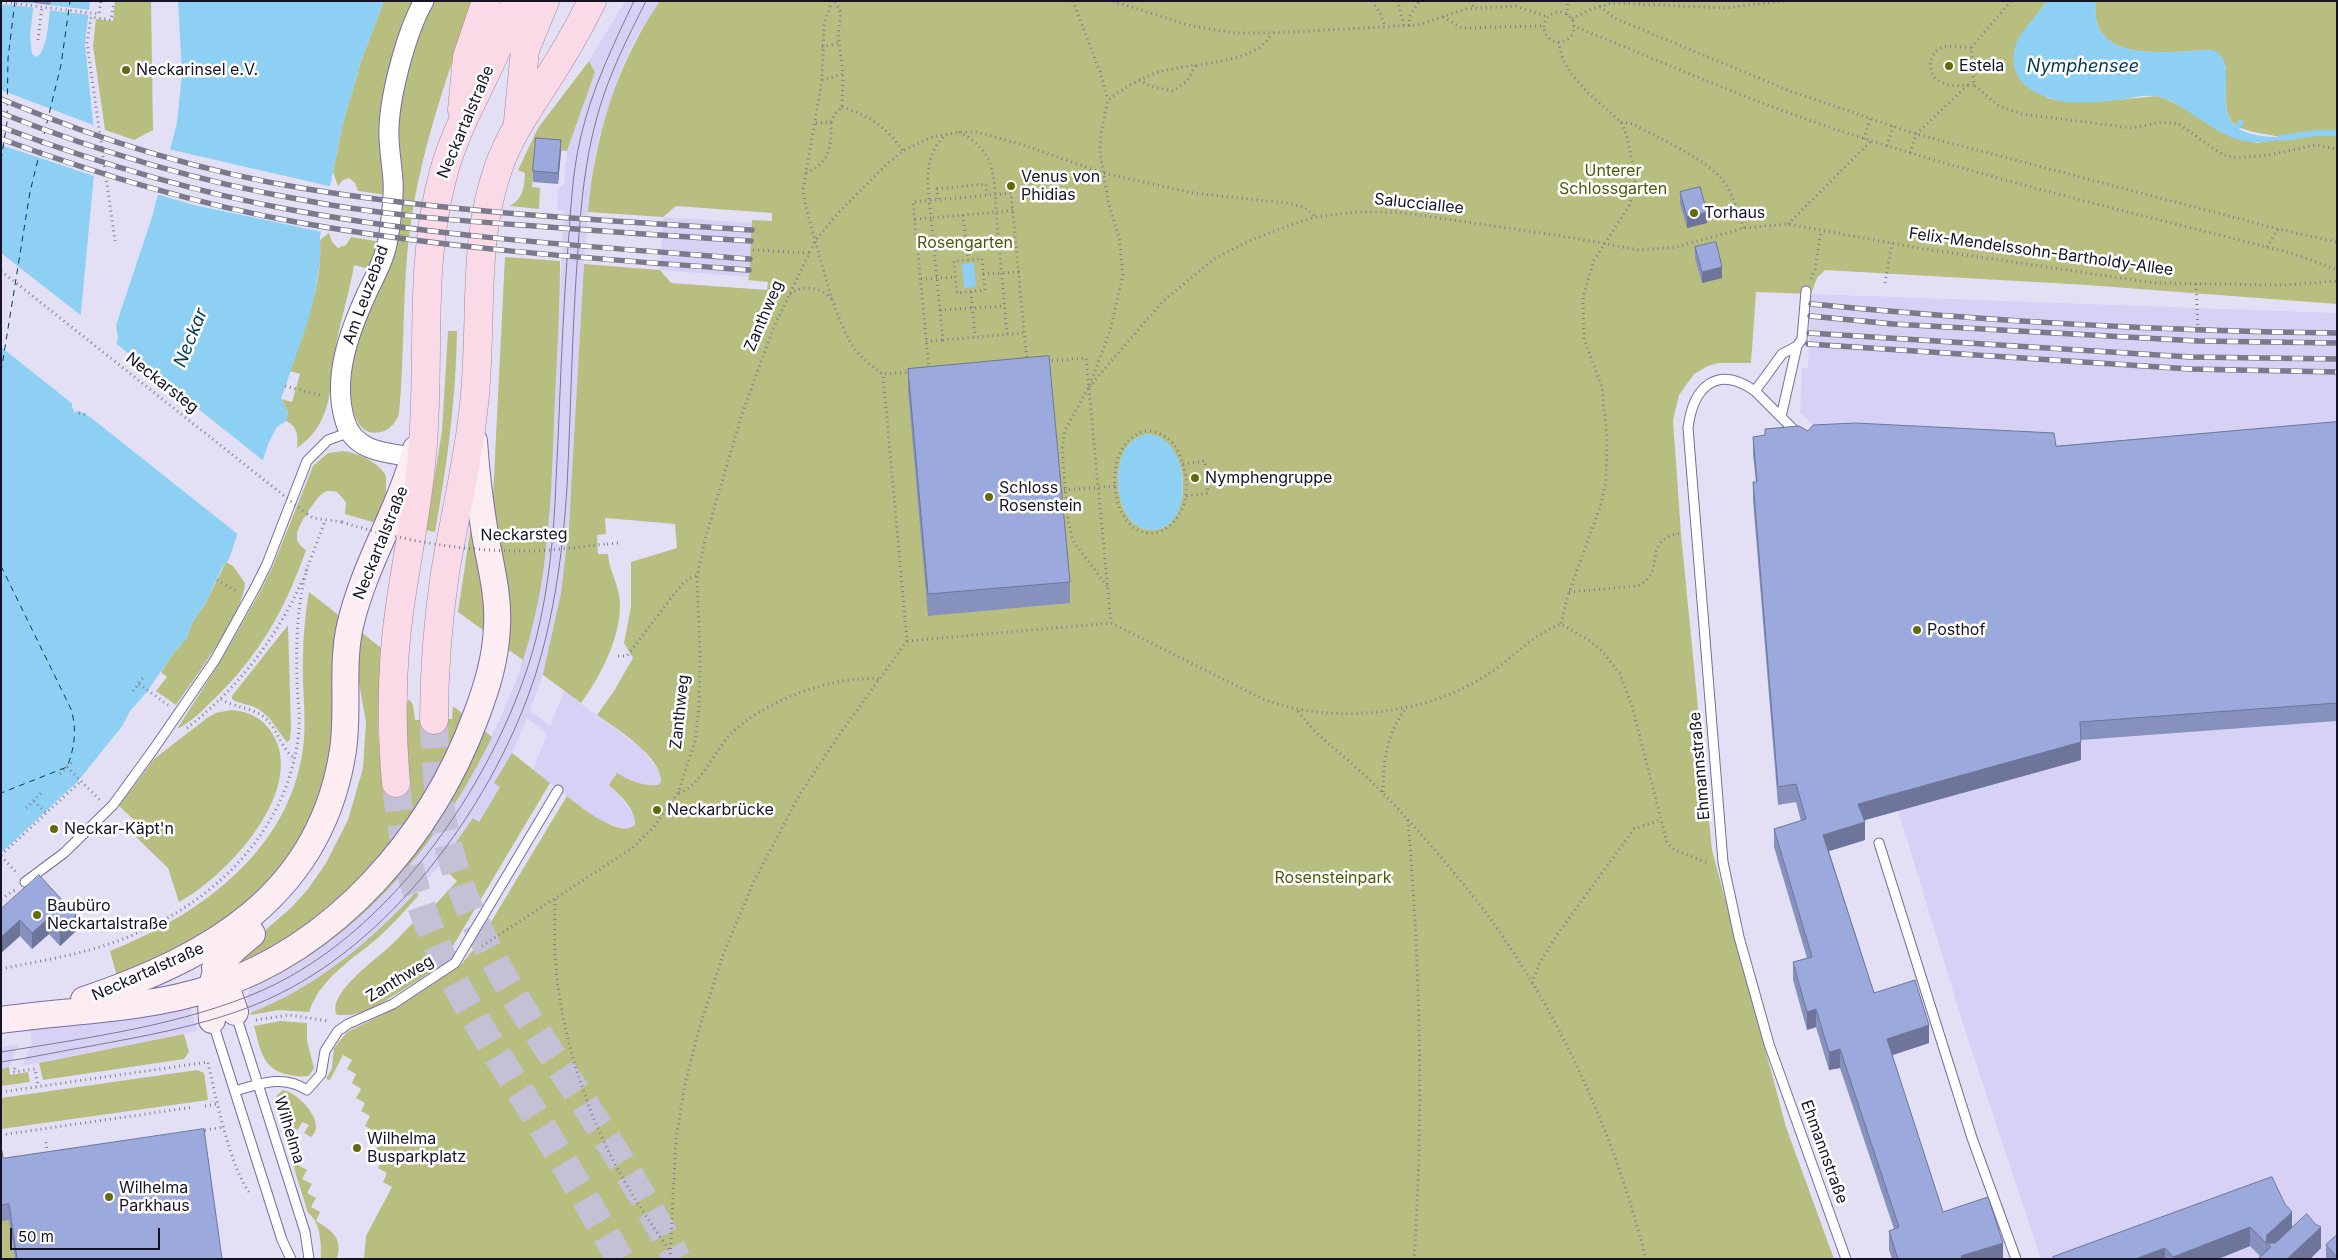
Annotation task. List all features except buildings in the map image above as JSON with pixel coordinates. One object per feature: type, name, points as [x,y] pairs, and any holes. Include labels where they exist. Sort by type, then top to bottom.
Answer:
[{"type":"main road","points":[[454,143],[461,114],[465,66],[486,1]]},
{"type":"main road","name":"Neckartalstraße","points":[[13,1018],[100,994],[176,963],[205,948],[249,918],[282,886],[304,856],[321,824],[339,767],[344,740],[348,640],[356,602],[369,566],[400,497],[414,457],[425,407],[428,258],[438,194],[454,143],[516,1]]},
{"type":"main road","points":[[434,720],[434,680],[442,597],[474,412],[478,286],[487,207],[499,166],[512,137],[520,111],[525,50],[545,1]]},
{"type":"main road","points":[[512,137],[560,59],[592,1]]},
{"type":"main road","points":[[396,783],[392,730],[394,672],[399,609],[422,455],[425,407]]},
{"type":"main road","name":"Neckartalstraße","points":[[13,1018],[80,1012],[165,999],[226,999],[259,967],[294,947],[334,920],[388,866],[435,801],[472,727],[491,672],[498,623],[495,586],[478,484],[474,412]]},
{"type":"main road","points":[[226,999],[229,953],[287,902],[311,872],[332,838],[350,791],[354,769],[353,734],[346,687]]},
{"type":"main road","points":[[176,963],[197,960],[226,999]]},
{"type":"street","name":"Am Leuzebad","points":[[350,432],[345,422],[341,400],[343,367],[357,315],[385,252],[393,189],[389,148],[390,108],[394,87],[412,27],[424,1]]},
{"type":"street","points":[[350,432],[368,448],[414,457]]},
{"type":"lane","points":[[1781,417],[1797,346],[1802,339],[1806,291]]},
{"type":"lane","points":[[1755,391],[1782,354],[1797,346]]},
{"type":"lane","name":"Ehmannstraße","points":[[1807,443],[1755,391],[1738,381],[1720,380],[1705,386],[1693,404],[1688,428],[1723,862],[1739,937],[1769,1044],[1846,1259]]},
{"type":"lane","points":[[22,879],[64,853],[113,805],[215,660],[267,564],[307,461],[328,440],[350,432]]},
{"type":"lane","points":[[455,963],[558,790]]},
{"type":"lane","points":[[1879,843],[1972,1138],[2016,1259]]},
{"type":"lane","name":"Zanthweg","points":[[235,1091],[280,1080],[307,1090],[321,1074],[328,1045],[342,1027],[393,1004],[455,963]]},
{"type":"lane","points":[[226,999],[235,1091],[280,1234],[291,1259]]},
{"type":"lane","name":"Wilhelma","points":[[226,999],[258,1084],[305,1232],[309,1259]]},
{"type":"path","points":[[1,2],[42,5],[100,14],[101,1]]},
{"type":"path","points":[[114,1],[112,20],[90,17],[88,43],[115,241]]},
{"type":"path","points":[[806,173],[819,167],[826,158],[830,144],[831,122],[835,114],[842,107],[844,74],[839,43],[841,13],[834,1]]},
{"type":"path","points":[[834,1],[824,24],[822,80],[806,173],[804,197],[815,242],[834,301],[852,346],[865,361],[883,374],[938,370]]},
{"type":"path","points":[[1074,1],[1100,72],[1108,100],[1101,133],[1100,153],[1109,205],[1119,237],[1123,275],[1114,316],[1089,387],[1064,437],[1062,459],[1068,521],[1074,541],[1080,553],[1107,587]]},
{"type":"path","points":[[1113,1],[1161,18],[1206,30],[1271,33],[1409,26],[1424,24],[1461,10],[1516,6],[1548,17]]},
{"type":"path","points":[[1372,1],[1385,26]]},
{"type":"path","points":[[1400,1],[1398,3],[1404,26]]},
{"type":"path","points":[[1409,26],[1410,16],[1419,1]]},
{"type":"path","points":[[1470,1],[1474,9]]},
{"type":"path","points":[[1567,15],[1568,1]]},
{"type":"path","points":[[1687,1],[1690,6]]},
{"type":"path","points":[[1704,1],[1708,7]]},
{"type":"path","points":[[1572,20],[1612,2],[1665,3],[1725,8],[1784,1]]},
{"type":"path","points":[[2011,1],[1971,48],[1974,85],[1991,102],[2022,114],[2132,128],[2162,122],[2179,124],[2223,155],[2238,158],[2268,155],[2316,145],[2337,149]]},
{"type":"path","points":[[38,40],[42,5]]},
{"type":"path","points":[[1600,6],[1614,18],[1790,91],[1916,134],[2278,229],[2337,242]]},
{"type":"path","points":[[1558,42],[1569,37],[1573,26],[1572,20],[1567,15],[1559,12],[1548,17],[1544,26],[1546,35],[1558,42],[1563,60],[1572,75],[1588,93],[1621,122],[1633,124],[1707,166],[1720,177],[1727,188],[1744,228]]},
{"type":"path","points":[[1442,17],[1462,28],[1544,26]]},
{"type":"path","points":[[1573,26],[1790,113],[1870,141],[2294,254],[2337,270]]},
{"type":"path","points":[[1108,100],[1139,80],[1161,71],[1250,54],[1264,45],[1271,33]]},
{"type":"path","points":[[822,47],[839,43]]},
{"type":"path","points":[[1971,48],[1942,48],[1934,54],[1930,62],[1932,73],[1939,82],[1974,85]]},
{"type":"path","points":[[1139,80],[1150,86],[1173,91],[1187,81],[1196,64]]},
{"type":"path","points":[[822,80],[844,74]]},
{"type":"path","points":[[1910,153],[1916,134],[1969,85]]},
{"type":"path","points":[[842,107],[853,110],[879,124],[893,137],[903,151]]},
{"type":"path","points":[[1864,139],[1870,119]]},
{"type":"path","points":[[816,123],[831,122]]},
{"type":"path","points":[[1561,624],[1569,592],[1600,507],[1606,482],[1607,438],[1602,387],[1584,339],[1582,310],[1590,272],[1604,245],[1623,217],[1634,191],[1633,162],[1621,122]]},
{"type":"path","points":[[1887,146],[1893,126]]},
{"type":"path","points":[[958,132],[975,140],[985,152],[992,168],[1007,334]]},
{"type":"path","name":"Zanthweg","points":[[455,963],[630,848],[663,815],[678,793],[695,741],[699,708],[700,666],[697,576],[742,414],[773,329],[815,242],[854,195],[903,151],[929,138],[947,133],[977,132],[1103,173],[1193,193],[1286,203],[1309,210],[1316,217]]},
{"type":"path","points":[[943,340],[931,218],[928,161],[939,140],[947,133]]},
{"type":"path","points":[[1788,224],[1870,141]]},
{"type":"path","points":[[938,199],[937,189],[986,184],[987,195]]},
{"type":"path","points":[[929,370],[913,202],[995,194],[1011,193],[1027,362]]},
{"type":"path","points":[[915,219],[1013,210]]},
{"type":"path","name":"Salucciallee","points":[[1089,387],[1152,312],[1198,270],[1250,240],[1316,217],[1356,212],[1398,212],[1568,237],[1639,250],[1676,247],[1744,228]]},
{"type":"path","points":[[963,215],[968,260]]},
{"type":"path","name":"Felix-Mendelssohn-Bartholdy-Allee","points":[[1744,228],[1788,224],[1892,243],[2155,283],[2284,285],[2337,282]]},
{"type":"path","points":[[2267,247],[2278,229]]},
{"type":"path","points":[[1806,291],[1815,269],[1821,231]]},
{"type":"path","points":[[934,247],[999,242]]},
{"type":"path","points":[[1885,283],[1892,243]]},
{"type":"path","points":[[753,250],[809,253]]},
{"type":"path","points":[[982,259],[985,290],[957,293],[954,261],[968,260],[982,259]]},
{"type":"path","name":"Neckarsteg","points":[[1,271],[313,518],[342,522],[406,540],[482,550],[536,551],[618,542]]},
{"type":"path","points":[[984,274],[1018,272]]},
{"type":"path","points":[[921,279],[956,277]]},
{"type":"path","points":[[2196,284],[2198,330]]},
{"type":"path","points":[[789,295],[799,289],[812,288],[823,291],[834,301]]},
{"type":"path","points":[[971,292],[975,337]]},
{"type":"path","points":[[940,310],[1005,306]]},
{"type":"path","points":[[926,341],[1024,332]]},
{"type":"path","points":[[1045,361],[1086,358],[1111,622]]},
{"type":"path","points":[[1017,363],[1036,362]]},
{"type":"path","points":[[670,1259],[676,1138],[685,1084],[699,1029],[723,955],[754,881],[800,794],[879,678],[908,641],[883,374]]},
{"type":"path","points":[[285,386],[324,396]]},
{"type":"path","points":[[79,413],[86,415]]},
{"type":"path","points":[[1151,431],[1164,435],[1175,446],[1183,464],[1186,496],[1179,516],[1172,526],[1159,532],[1148,533],[1138,530],[1127,520],[1118,500],[1115,486],[1117,465],[1122,449],[1130,438],[1140,433],[1151,431]]},
{"type":"path","points":[[1183,464],[1205,461],[1208,493],[1186,496]]},
{"type":"path","points":[[1059,490],[1115,486]]},
{"type":"path","points":[[182,732],[221,699],[250,667],[279,627],[307,570],[325,521]]},
{"type":"path","points":[[1569,592],[1637,586],[1645,583],[1653,571],[1659,543],[1665,537],[1695,533]]},
{"type":"path","points":[[1,969],[114,943],[151,927],[200,898],[241,861],[265,831],[279,805],[294,758],[299,728],[297,626],[307,570]]},
{"type":"path","points":[[618,656],[625,657],[629,654],[682,584],[690,578],[697,576]]},
{"type":"path","points":[[217,580],[245,596]]},
{"type":"path","points":[[908,641],[1111,622],[1263,699],[1298,711],[1353,713],[1406,708],[1431,700],[1488,674],[1535,636],[1561,624]]},
{"type":"path","points":[[1561,624],[1590,641],[1602,651],[1620,674],[1632,706],[1664,838],[1675,850],[1704,863],[1723,862]]},
{"type":"path","points":[[133,691],[146,675]]},
{"type":"path","points":[[678,793],[693,784],[722,744],[741,724],[768,706],[796,694],[822,686],[867,678],[879,678]]},
{"type":"path","points":[[139,684],[172,708]]},
{"type":"path","points":[[221,699],[228,704],[251,709],[264,718],[274,728],[286,750],[294,758]]},
{"type":"path","points":[[1384,792],[1386,747],[1394,725],[1406,708]]},
{"type":"path","points":[[1298,711],[1317,736],[1384,792],[1408,819],[1486,914],[1532,983],[1571,1054],[1606,1132],[1628,1196],[1646,1259]]},
{"type":"path","points":[[60,774],[74,760]]},
{"type":"path","points":[[67,767],[100,800]]},
{"type":"path","points":[[22,879],[1,856],[82,782]]},
{"type":"path","points":[[26,808],[41,793]]},
{"type":"path","points":[[34,801],[47,814]]},
{"type":"path","points":[[657,810],[663,815]]},
{"type":"path","points":[[1408,819],[1420,1042],[1420,1112],[1414,1259]]},
{"type":"path","points":[[1532,983],[1540,962],[1559,932],[1634,828],[1660,820]]},
{"type":"path","points":[[555,899],[555,956],[559,988],[570,1042],[582,1082],[594,1117],[621,1176],[670,1251]]},
{"type":"path","points":[[226,999],[271,1016],[289,1015],[320,1020]]},
{"type":"path","points":[[1,1092],[208,1062],[217,1104],[242,1182],[255,1198]]},
{"type":"path","points":[[14,1068],[13,1072],[35,1068],[38,1086]]},
{"type":"path","points":[[205,1106],[217,1104]]},
{"type":"path","points":[[1,1135],[194,1107]]},
{"type":"path","points":[[192,1132],[224,1127]]},
{"type":"path","points":[[44,1129],[45,1134]]},
{"type":"path","points":[[46,1142],[47,1153]]},
{"type":"path","points":[[38,1154],[56,1152]]},
{"type":"shaded area","points":[[625,1],[660,1],[633,43],[619,75],[597,144],[589,201],[584,264],[572,485],[564,572],[557,618],[543,675],[530,710],[550,726],[564,691],[642,749],[659,771],[661,783],[643,785],[617,774],[617,792],[634,816],[635,825],[633,828],[622,828],[603,822],[587,812],[533,770],[547,734],[527,718],[512,753],[494,783],[500,787],[479,822],[473,819],[440,865],[416,892],[376,934],[340,964],[284,999],[250,1013],[247,998],[249,989],[292,967],[345,929],[380,897],[419,852],[440,825],[472,775],[500,719],[516,681],[535,619],[549,532],[564,211],[557,210],[558,189],[564,184],[567,151],[595,72],[589,61]]},
{"type":"shaded area","points":[[663,217],[752,223],[749,277],[660,270]]},
{"type":"shaded area","points":[[1811,294],[2337,313],[2337,440],[2056,464],[1833,442],[1800,413],[1802,368],[1808,368]]},
{"type":"shaded area","points":[[2337,721],[2337,1259],[2041,1259],[1964,1027],[1898,810],[2081,760],[2082,739]]},
{"type":"shaded area","points":[[183,1006],[191,1008],[197,1031],[22,1066],[32,1043],[30,1030]]},
{"type":"shaded area","points":[[19,1044],[9,1067],[1,1069],[1,1047]]},
{"type":"green space","points":[[115,1],[151,1],[153,130],[134,140],[105,130],[93,46],[96,19],[113,21]]},
{"type":"green space","points":[[384,1],[417,1],[387,195],[358,191],[355,183],[349,178],[343,180],[338,186],[333,172],[343,123],[361,61]]},
{"type":"green space","points":[[433,1],[474,1],[436,113],[415,199],[407,251],[399,414],[390,428],[381,432],[370,432],[357,421],[353,411],[349,372],[400,186],[397,114],[412,52]]},
{"type":"green space","name":"Rosensteinpark","points":[[660,1],[2047,1],[2019,40],[2014,58],[2015,69],[2047,98],[2096,102],[2157,96],[2256,143],[2286,138],[2240,128],[2233,123],[2228,115],[2226,104],[2226,67],[2211,50],[2154,52],[2135,50],[2118,45],[2104,36],[2097,22],[2096,1],[2337,1],[2337,304],[2087,285],[1825,270],[1817,278],[1811,294],[1756,292],[1751,363],[1718,363],[1708,366],[1694,374],[1679,395],[1673,420],[1681,534],[1712,850],[1786,1127],[1834,1259],[364,1259],[366,1236],[392,1187],[383,1182],[387,1173],[378,1168],[383,1159],[374,1153],[379,1144],[369,1140],[374,1131],[365,1126],[370,1116],[361,1111],[365,1103],[356,1098],[361,1089],[352,1083],[356,1074],[347,1069],[352,1060],[343,1055],[330,1080],[326,1079],[332,1068],[334,1048],[347,1032],[396,1008],[460,966],[477,945],[567,796],[600,820],[620,828],[628,828],[635,825],[633,813],[618,793],[609,785],[617,773],[641,784],[658,785],[661,782],[654,762],[646,753],[597,715],[614,691],[633,658],[624,643],[631,607],[631,562],[677,548],[675,524],[605,518],[606,534],[597,535],[598,554],[608,554],[618,590],[620,609],[610,652],[596,680],[581,703],[543,675],[561,593],[569,526],[584,264],[660,270],[671,283],[767,290],[768,282],[748,280],[752,220],[772,221],[772,213],[676,206],[663,217],[588,212],[596,156],[610,102],[631,50]],"holes":[[[1148,434],[1166,442],[1177,458],[1183,478],[1182,497],[1178,511],[1170,523],[1162,528],[1145,529],[1132,521],[1123,508],[1119,490],[1118,471],[1123,454],[1133,441]]]},
{"type":"green space","points":[[589,61],[595,72],[567,151],[536,149],[532,187],[540,188],[539,209],[510,206],[518,200],[522,192],[525,173],[518,170],[538,128]]},
{"type":"green space","points":[[329,233],[332,242],[338,248],[346,245],[351,237],[381,242],[369,269],[354,265],[337,340],[329,399],[325,413],[309,438],[297,448],[296,432],[293,426],[286,421],[288,412],[281,399],[292,402],[300,374],[290,371],[316,290],[319,274],[320,240]]},
{"type":"green space","points":[[505,257],[560,261],[553,454],[547,544],[538,602],[523,660],[506,648],[493,497]]},
{"type":"green space","points":[[448,331],[457,331],[455,382],[447,457],[435,532],[426,530],[442,431]]},
{"type":"green space","points":[[343,451],[368,459],[378,466],[386,476],[386,493],[376,523],[345,514],[346,502],[337,492],[327,491],[319,497],[307,513],[298,530],[298,541],[306,550],[289,593],[269,631],[244,666],[229,683],[196,716],[177,729],[220,662],[259,594],[273,566],[313,466],[328,453]]},
{"type":"green space","points":[[472,519],[484,587],[487,633],[458,612]]},
{"type":"green space","points":[[226,562],[233,566],[245,583],[242,596],[217,646],[176,705],[156,691],[167,677],[161,672],[175,651],[187,638],[191,625],[206,602]]},
{"type":"green space","points":[[309,592],[341,617],[332,755],[312,822],[276,876],[225,923],[118,980],[110,951],[144,936],[178,917],[209,896],[238,872],[263,844],[283,812],[297,778],[304,739],[303,643]]},
{"type":"green space","points":[[288,625],[291,727],[290,740],[287,742],[263,712],[255,707],[235,701],[232,699],[232,696]]},
{"type":"green space","points":[[360,631],[381,648],[378,730],[382,784],[409,781],[405,717],[409,699],[413,705],[415,720],[452,719],[453,706],[465,716],[444,761],[405,827],[338,902],[289,939],[237,965],[241,951],[292,907],[308,889],[326,863],[348,820],[363,768],[366,722],[358,677]]},
{"type":"green space","points":[[231,710],[243,712],[260,719],[272,733],[280,756],[279,780],[271,805],[257,830],[239,853],[198,890],[179,902],[168,868],[135,836],[133,819],[119,806],[154,759],[207,718],[216,713]]},
{"type":"green space","points":[[482,729],[492,737],[471,776],[448,814],[392,885],[326,945],[289,969],[249,989],[252,985],[309,949]]},
{"type":"green space","points":[[512,753],[550,783],[441,966],[372,1009],[351,1015],[337,1015],[336,1007],[345,988],[363,969],[394,942],[429,905],[433,907],[457,881],[440,865],[473,818],[479,822],[500,787],[494,783]]},
{"type":"green space","points":[[416,892],[419,895],[379,937],[348,961],[329,979],[314,1000],[309,1012],[278,1010],[251,1015],[250,1013],[297,990],[340,962],[379,929]]},
{"type":"green space","points":[[280,1021],[307,1023],[307,1041],[314,1068],[309,1076],[285,1074],[271,1067],[266,1061],[260,1049],[254,1026]]},
{"type":"green space","points":[[184,1034],[189,1052],[184,1059],[43,1080],[39,1063]]},
{"type":"green space","points":[[9,1067],[10,1075],[28,1072],[30,1082],[1,1086],[1,1069]]},
{"type":"green space","points":[[197,1070],[204,1073],[208,1100],[1,1129],[1,1098]]},
{"type":"green space","points":[[283,1090],[297,1097],[314,1117],[316,1125],[311,1137],[304,1133],[309,1125],[302,1122],[298,1130],[294,1128],[289,1137],[298,1142],[294,1151],[303,1156],[298,1165],[307,1170],[302,1179],[312,1184],[307,1193],[316,1198],[311,1207],[320,1212],[316,1221],[327,1228],[337,1240],[337,1259],[321,1259],[318,1228],[316,1222],[308,1213],[275,1106],[277,1095]]},
{"type":"green space","points":[[1,1160],[15,1259],[1,1259]]},
{"type":"water","name":"Neckar","points":[[1,1],[34,1],[30,36],[32,54],[37,57],[41,53],[46,40],[51,1],[90,1],[85,43],[96,153],[72,407],[75,413],[77,411],[87,414],[88,417],[92,414],[118,338],[116,325],[152,217],[177,123],[182,74],[178,1],[384,1],[361,61],[343,123],[320,236],[320,261],[315,293],[308,321],[281,399],[288,412],[286,421],[277,427],[269,442],[229,559],[222,568],[206,602],[191,625],[187,638],[175,651],[146,693],[130,711],[123,725],[78,781],[1,853]]},
{"type":"water","name":"Nymphensee","points":[[2047,1],[2096,1],[2097,22],[2104,36],[2118,45],[2135,50],[2154,52],[2211,50],[2220,54],[2226,73],[2227,109],[2230,120],[2238,128],[2249,133],[2288,138],[2258,142],[2235,138],[2224,134],[2175,103],[2155,96],[2100,102],[2074,102],[2061,101],[2037,93],[2022,82],[2016,72],[2014,55],[2019,38]]},
{"type":"water","points":[[974,263],[976,287],[964,288],[962,264]]},
{"type":"water","points":[[1148,434],[1158,437],[1173,449],[1181,467],[1183,488],[1180,506],[1170,523],[1162,528],[1145,529],[1132,521],[1123,508],[1119,490],[1118,471],[1123,454],[1133,441]]},
{"type":"pier","points":[[1,1],[37,4],[36,8],[1,4]]},
{"type":"pier","points":[[48,5],[91,10],[91,15],[47,10]]},
{"type":"pier","points":[[1,90],[96,126],[99,153],[97,177],[1,145]]},
{"type":"pier","points":[[168,149],[333,187],[323,232],[194,205],[156,194]]},
{"type":"pier","points":[[1,253],[83,317],[74,405],[1,347]]},
{"type":"pier","points":[[114,342],[265,462],[240,536],[80,409],[90,413]]},
{"type":"waterway","points":[[2231,131],[2241,123]]},
{"type":"waterway","points":[[2281,138],[2317,133],[2337,133]]},
{"type":"ferry route","points":[[1,160],[7,122],[8,58],[15,1]]},
{"type":"ferry route","points":[[1,372],[30,192],[61,65],[70,1]]},
{"type":"ferry route","points":[[1,566],[71,709],[74,731],[72,752],[67,767],[1,793]]},
{"type":"tunnel","points":[[434,720],[435,757],[445,832],[455,869],[479,930],[509,987],[618,1156],[677,1259]]},
{"type":"tunnel","points":[[396,783],[408,860],[421,905],[442,956],[481,1029],[620,1259]]},
{"type":"tram line","points":[[1,1052],[135,1029],[201,1012],[263,990],[311,964],[356,930],[398,889],[436,843],[469,794],[497,742],[520,690],[541,619],[548,580],[554,521],[566,275],[576,163],[581,136],[597,84],[634,1]]},
{"type":"tram line","points":[[1,1062],[163,1032],[234,1013],[279,994],[323,968],[364,937],[403,899],[438,858],[469,814],[496,768],[518,720],[543,650],[557,580],[565,510],[576,279],[584,182],[601,102],[618,58],[646,1]]},
{"type":"railway","points":[[1,99],[75,128],[151,153],[229,174],[307,189],[473,210],[752,230]]},
{"type":"railway","points":[[1,113],[75,141],[188,175],[264,193],[330,205],[384,213],[466,221],[751,241]]},
{"type":"railway","points":[[1,127],[145,175],[255,203],[292,210],[349,220],[463,235],[750,259]]},
{"type":"railway","points":[[1,139],[147,187],[259,215],[296,222],[465,246],[749,270]]},
{"type":"railway","points":[[1811,304],[2073,324],[2337,333]]},
{"type":"railway","points":[[1810,316],[1893,324],[2198,341],[2337,343]]},
{"type":"railway","points":[[1809,333],[2190,357],[2337,359]]},
{"type":"railway","points":[[1808,344],[2190,369],[2337,372]]},
{"type":"place","name":"Estela","points":[[1949,66]]},
{"type":"place","name":"Neckarinsel e.V.","points":[[126,70]]},
{"type":"place","name":"Venus von Phidias","points":[[1011,186]]},
{"type":"place","name":"Torhaus","points":[[1694,213]]},
{"type":"place","name":"Nymphengruppe","points":[[1195,478]]},
{"type":"place","name":"Schloss Rosenstein","points":[[989,497]]},
{"type":"place","name":"Posthof","points":[[1917,630]]},
{"type":"place","name":"Neckarbrücke","points":[[657,810]]},
{"type":"place","name":"Neckar-Käpt'n","points":[[54,829]]},
{"type":"place","name":"Baubüro Neckartalstraße","points":[[37,915]]},
{"type":"place","name":"Wilhelma Busparkplatz","points":[[357,1148]]},
{"type":"place","name":"Wilhelma Parkhaus","points":[[109,1197]]},
{"type":"park label","name":"Unterer Schlossgarten","points":[[1613,180]]},
{"type":"park label","name":"Rosengarten","points":[[965,243]]}]
